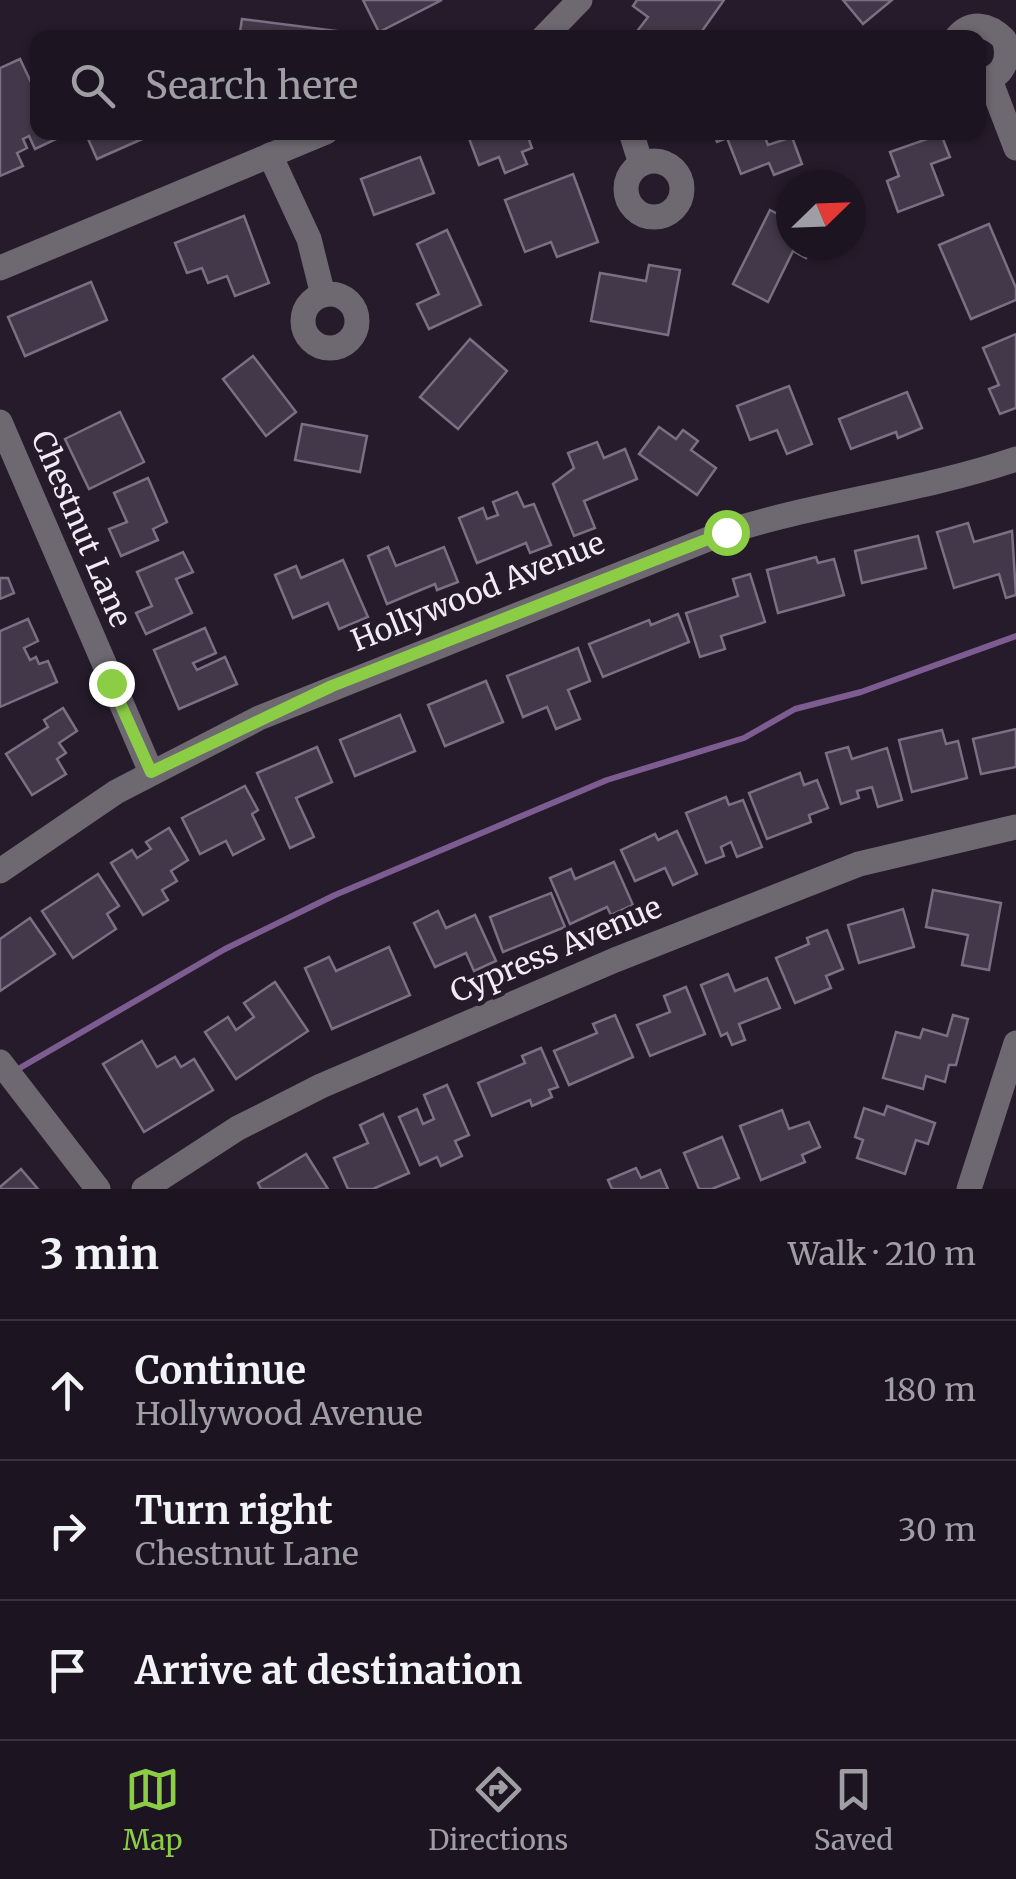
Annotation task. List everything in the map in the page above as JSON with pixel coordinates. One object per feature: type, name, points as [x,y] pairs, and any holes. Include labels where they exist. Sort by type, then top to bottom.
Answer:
[{"type":"street","points":[[559,30],[580,0]]},
{"type":"street","points":[[965,30],[982,25],[1004,38],[1008,53],[1004,68],[986,80]]},
{"type":"street","points":[[986,85],[1016,148]]},
{"type":"street","points":[[0,268],[307,140]]},
{"type":"street","points":[[634,140],[641,164]]},
{"type":"street","points":[[270,155],[309,239],[323,295]]},
{"type":"street","name":"Chestnut Lane","points":[[0,422],[151,772]]},
{"type":"street","name":"Hollywood Avenue","points":[[0,871],[151,772],[314,694],[656,556],[784,514],[936,482],[1016,458]]},
{"type":"street","name":"Cypress Avenue","points":[[144,1189],[238,1128],[307,1092],[597,968],[859,864],[1016,826]]},
{"type":"street","points":[[969,1189],[1016,1042]]},
{"type":"street","points":[[2,1064],[98,1189]]},
{"type":"building","points":[[363,0],[442,0],[383,30],[378,30]]},
{"type":"building","points":[[637,0],[724,0],[703,30],[638,30],[648,17],[633,6]]},
{"type":"building","points":[[843,0],[892,0],[863,24]]},
{"type":"building","points":[[242,19],[329,30],[240,30]]},
{"type":"building","points":[[20,59],[30,80],[30,138],[23,139],[27,148],[17,153],[23,166],[0,176],[0,68]]},
{"type":"building","points":[[31,140],[54,140],[35,149]]},
{"type":"building","points":[[89,140],[140,140],[97,159]]},
{"type":"building","points":[[470,140],[529,140],[532,148],[522,152],[527,164],[505,173],[499,157],[479,165]]},
{"type":"building","points":[[728,140],[766,140],[768,145],[793,140],[802,164],[776,170],[774,175],[769,163],[741,174]]},
{"type":"building","points":[[924,140],[943,140],[950,157],[931,164],[943,195],[898,212],[887,181],[899,176],[890,152]]},
{"type":"building","points":[[420,157],[434,193],[374,215],[361,179]]},
{"type":"building","points":[[573,174],[598,242],[557,257],[551,242],[525,252],[505,200]]},
{"type":"building","points":[[770,210],[776,213],[776,260],[789,260],[768,302],[733,284]]},
{"type":"building","points":[[244,216],[269,283],[235,296],[227,276],[208,283],[202,268],[187,273],[175,243]]},
{"type":"building","points":[[989,224],[1016,288],[1016,300],[971,319],[939,245]]},
{"type":"building","points":[[447,230],[481,305],[429,329],[417,304],[439,294],[417,244]]},
{"type":"building","points":[[649,265],[680,270],[668,335],[591,321],[600,273],[646,281]]},
{"type":"building","points":[[91,282],[107,320],[25,356],[8,317]]},
{"type":"building","points":[[1016,334],[1016,408],[1000,414],[989,389],[999,385],[983,348]]},
{"type":"building","points":[[470,339],[507,371],[458,429],[420,397]]},
{"type":"building","points":[[253,356],[296,412],[266,436],[223,379]]},
{"type":"building","points":[[789,386],[812,444],[787,454],[777,430],[750,440],[737,406]]},
{"type":"building","points":[[907,392],[922,428],[898,438],[896,432],[851,449],[839,419]]},
{"type":"building","points":[[120,412],[144,462],[89,489],[65,439]]},
{"type":"building","points":[[302,424],[367,436],[360,472],[295,460]]},
{"type":"building","points":[[659,427],[676,439],[683,430],[698,441],[691,450],[716,468],[697,495],[639,454]]},
{"type":"building","points":[[597,442],[604,458],[625,449],[637,479],[584,501],[595,528],[574,536],[553,484],[574,468],[568,453]]},
{"type":"building","points":[[148,478],[167,522],[153,529],[158,540],[121,556],[109,529],[127,522],[114,493]]},
{"type":"building","points":[[517,492],[524,507],[534,504],[551,545],[530,553],[526,543],[477,563],[459,518],[483,508],[487,519],[498,515],[493,502]]},
{"type":"building","points":[[968,523],[974,542],[1012,531],[1016,595],[1006,598],[999,574],[954,588],[937,532]]},
{"type":"building","points":[[918,536],[926,568],[862,583],[855,551]]},
{"type":"building","points":[[388,547],[396,566],[444,547],[458,582],[437,590],[435,584],[387,604],[368,556]]},
{"type":"building","points":[[183,552],[193,572],[176,579],[192,613],[146,634],[136,613],[152,606],[137,572]]},
{"type":"building","points":[[816,557],[818,563],[834,559],[844,595],[778,613],[767,570]]},
{"type":"building","points":[[343,560],[368,617],[339,629],[328,603],[293,618],[275,575],[296,566],[301,578]]},
{"type":"building","points":[[750,574],[765,622],[721,636],[725,649],[700,657],[686,613],[738,596],[733,579]]},
{"type":"building","points":[[0,578],[8,578],[14,593],[0,599]]},
{"type":"building","points":[[678,614],[689,642],[603,677],[589,644],[649,620],[651,625]]},
{"type":"building","points":[[28,619],[38,641],[24,648],[30,660],[36,657],[39,664],[48,661],[57,682],[0,707],[0,631]]},
{"type":"building","points":[[205,628],[216,653],[193,663],[197,670],[225,657],[237,684],[179,709],[154,650]]},
{"type":"building","points":[[578,648],[590,681],[568,690],[580,719],[556,729],[547,707],[523,717],[507,676]]},
{"type":"building","points":[[486,681],[503,722],[445,746],[428,705]]},
{"type":"building","points":[[63,708],[77,731],[59,743],[66,753],[57,759],[66,774],[32,795],[6,754],[48,727],[44,720]]},
{"type":"building","points":[[400,715],[415,751],[355,776],[340,740]]},
{"type":"building","points":[[1016,729],[1016,767],[981,774],[973,739]]},
{"type":"building","points":[[942,730],[946,744],[958,741],[967,778],[912,792],[899,740]]},
{"type":"building","points":[[317,747],[332,782],[296,798],[314,837],[290,848],[257,773]]},
{"type":"building","points":[[848,747],[852,759],[887,748],[902,800],[878,807],[872,787],[857,791],[859,798],[841,804],[826,753]]},
{"type":"building","points":[[800,773],[804,785],[817,780],[828,808],[809,815],[811,822],[767,839],[749,793]]},
{"type":"building","points":[[245,786],[258,810],[252,814],[264,839],[233,855],[226,841],[200,854],[182,818]]},
{"type":"building","points":[[726,797],[729,805],[743,800],[762,847],[737,857],[731,842],[721,847],[724,856],[706,863],[686,813]]},
{"type":"building","points":[[169,828],[188,860],[171,871],[177,881],[162,890],[168,900],[143,915],[111,863],[132,850],[137,858],[151,849],[146,842]]},
{"type":"building","points":[[677,831],[697,874],[673,885],[665,868],[635,881],[621,850],[655,834],[658,840]]},
{"type":"building","points":[[614,862],[633,905],[611,915],[607,907],[570,924],[550,878],[571,869],[575,879]]},
{"type":"building","points":[[98,874],[119,906],[107,914],[116,929],[73,958],[42,911]]},
{"type":"building","points":[[933,890],[1001,903],[989,970],[962,965],[968,935],[926,927]]},
{"type":"building","points":[[551,893],[565,927],[503,952],[490,917]]},
{"type":"building","points":[[903,909],[914,947],[859,963],[848,925]]},
{"type":"building","points":[[438,911],[446,928],[475,915],[496,961],[474,971],[466,953],[435,967],[414,923]]},
{"type":"building","points":[[30,918],[55,954],[0,991],[0,939]]},
{"type":"building","points":[[827,930],[843,969],[826,976],[831,988],[795,1003],[776,958],[809,944],[807,938]]},
{"type":"building","points":[[389,947],[410,995],[332,1029],[305,968],[329,957],[336,971]]},
{"type":"building","points":[[728,974],[735,991],[767,978],[780,1008],[739,1024],[745,1040],[732,1045],[727,1033],[721,1036],[701,985]]},
{"type":"building","points":[[275,982],[308,1031],[236,1079],[205,1032],[228,1017],[236,1030],[254,1017],[244,1003]]},
{"type":"building","points":[[686,987],[705,1034],[650,1056],[637,1025],[670,1012],[664,996]]},
{"type":"building","points":[[615,1015],[633,1057],[569,1085],[554,1051],[597,1033],[593,1024]]},
{"type":"building","points":[[953,1015],[968,1019],[956,1065],[949,1065],[945,1082],[926,1076],[923,1089],[883,1078],[896,1032],[920,1038],[923,1029],[947,1036]]},
{"type":"building","points":[[142,1041],[157,1067],[175,1057],[181,1067],[194,1059],[213,1090],[144,1132],[103,1064]]},
{"type":"building","points":[[541,1048],[558,1087],[549,1090],[552,1097],[532,1106],[530,1100],[492,1116],[478,1083],[525,1063],[522,1056]]},
{"type":"building","points":[[447,1085],[469,1135],[455,1141],[462,1156],[441,1166],[437,1157],[420,1165],[399,1117],[417,1109],[423,1124],[434,1119],[424,1095]]},
{"type":"building","points":[[887,1106],[935,1123],[928,1144],[916,1140],[905,1174],[857,1158],[863,1140],[855,1137],[864,1108],[884,1115]]},
{"type":"building","points":[[782,1110],[789,1129],[809,1122],[820,1147],[802,1155],[805,1162],[761,1180],[740,1126]]},
{"type":"building","points":[[383,1114],[409,1173],[373,1189],[348,1189],[334,1158],[368,1143],[360,1125]]},
{"type":"building","points":[[722,1137],[739,1178],[712,1189],[699,1189],[684,1153]]},
{"type":"building","points":[[306,1154],[328,1189],[261,1189],[258,1183]]},
{"type":"building","points":[[636,1168],[641,1178],[660,1170],[668,1189],[612,1189],[608,1180]]},
{"type":"building","points":[[21,1169],[38,1189],[0,1189],[0,1187]]},
{"type":"waterway","points":[[13,1072],[225,949],[335,895],[607,780],[744,738],[795,709],[861,692],[1016,636]]},
{"type":"route","points":[[111,683],[151,772],[332,686],[656,556],[726,532]]}]
